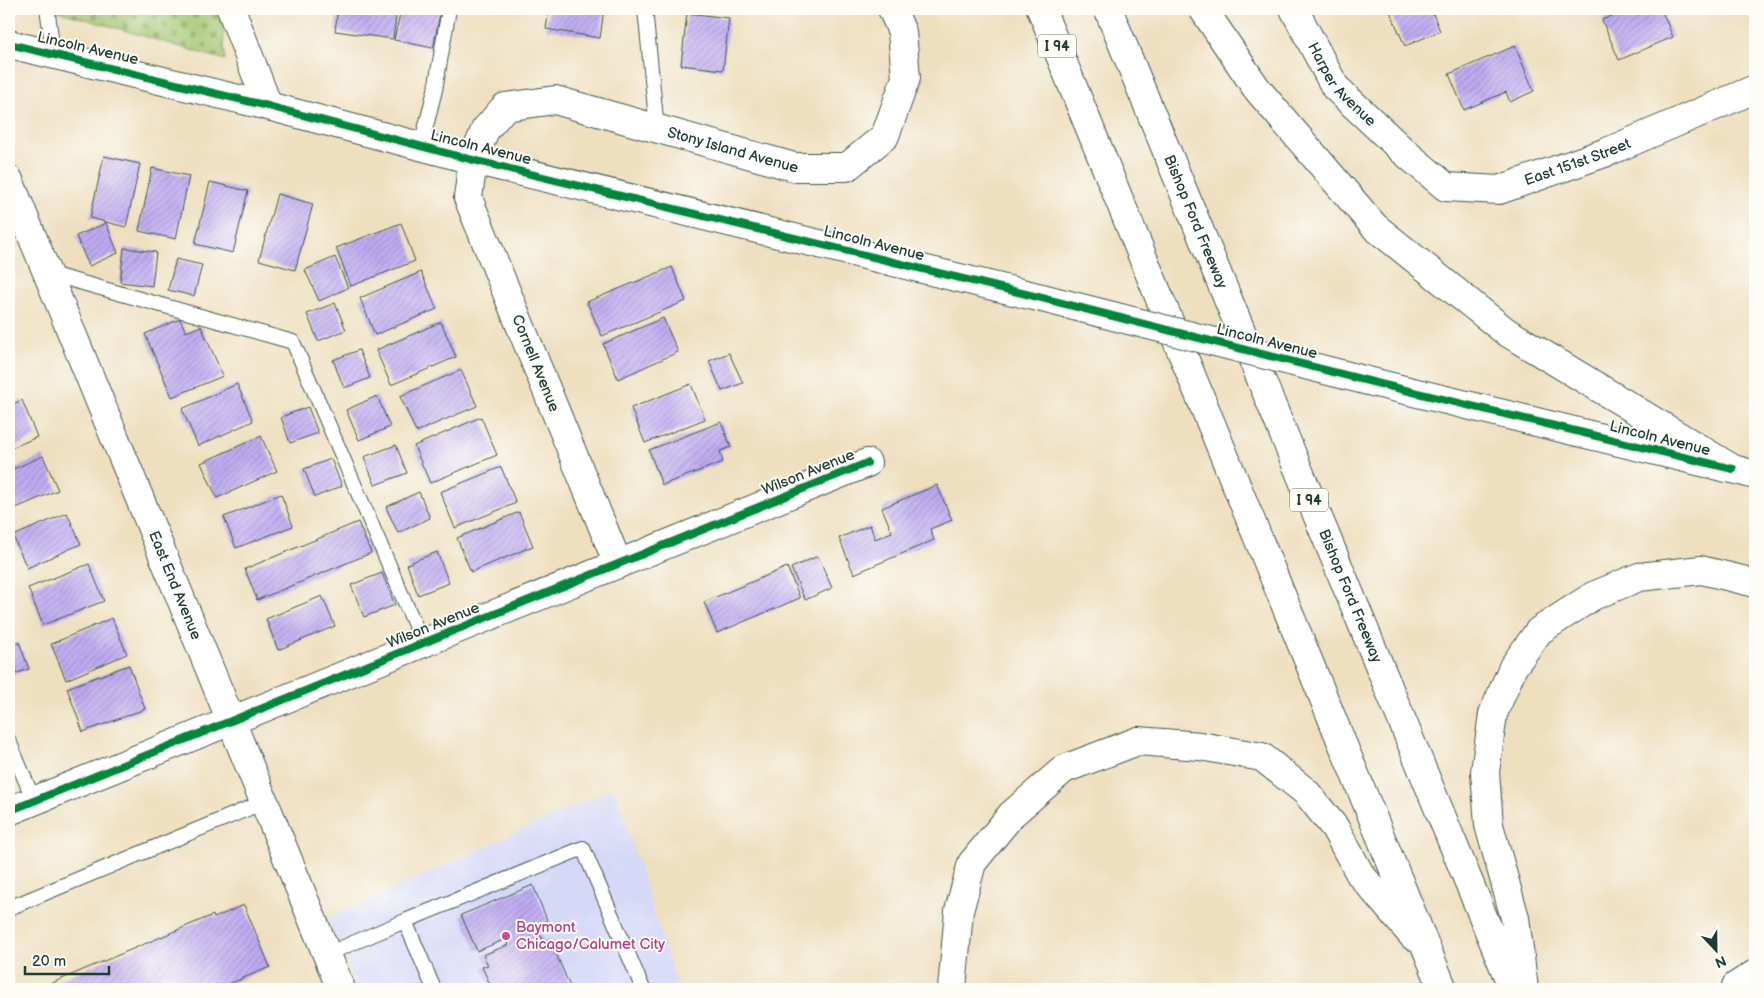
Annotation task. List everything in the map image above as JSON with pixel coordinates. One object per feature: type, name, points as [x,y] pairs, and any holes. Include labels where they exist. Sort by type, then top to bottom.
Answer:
[{"type":"main road","points":[[230,9],[268,106]]},
{"type":"main road","name":"Stony Island Avenue","points":[[473,160],[485,130],[505,107],[555,100],[794,167],[846,167],[885,136],[906,78],[902,32],[892,9]]},
{"type":"main road","name":"I 94","points":[[1041,9],[1443,989]]},
{"type":"main road","name":"Bishop Ford Freeway","points":[[1108,9],[1513,989]]},
{"type":"main road","points":[[1203,9],[1257,89],[1375,226],[1505,332],[1744,472]]},
{"type":"main road","name":"Harper Avenue","points":[[1294,9],[1335,87],[1402,150]]},
{"type":"main road","name":"Lincoln Avenue","points":[[9,44],[268,106],[473,160],[1042,298],[1380,384],[1744,472]]},
{"type":"main road","name":"East 151st Street","points":[[1402,150],[1446,187],[1500,190],[1607,152],[1755,89]]},
{"type":"main road","name":"Cornell Avenue","points":[[473,160],[468,198],[618,564]]},
{"type":"main road","name":"East End Avenue","points":[[9,180],[327,954],[339,989]]},
{"type":"main road","name":"Wilson Avenue","points":[[9,811],[866,463]]},
{"type":"main road","points":[[1524,989],[1515,918],[1489,825],[1486,772],[1493,714],[1513,667],[1539,631],[1593,596],[1639,577],[1701,570],[1755,583]]},
{"type":"main road","points":[[952,989],[959,911],[972,864],[1012,814],[1064,769],[1138,741],[1200,746],[1262,757],[1306,792],[1335,828],[1360,874],[1428,954]]},
{"type":"lane","points":[[50,9],[48,14],[53,53]]},
{"type":"lane","points":[[421,146],[435,90],[450,9]]},
{"type":"lane","points":[[645,9],[657,129]]},
{"type":"lane","points":[[47,273],[293,342],[423,644]]},
{"type":"lane","points":[[9,740],[34,801]]},
{"type":"lane","points":[[9,908],[264,802]]},
{"type":"lane","points":[[327,954],[583,848],[643,989]]},
{"type":"lane","points":[[405,921],[434,989]]},
{"type":"shaded area","points":[[614,788],[678,989],[357,989],[328,919]]},
{"type":"green space","points":[[51,9],[218,9],[223,21],[225,60]]},
{"type":"building","points":[[338,9],[397,9],[393,39],[335,31]]},
{"type":"building","points":[[401,9],[441,9],[433,48],[394,40]]},
{"type":"building","points":[[549,9],[604,9],[600,38],[546,29]]},
{"type":"building","points":[[1389,9],[1431,9],[1440,31],[1405,46]]},
{"type":"building","points":[[1629,9],[1661,9],[1673,37],[1619,60],[1602,20]]},
{"type":"building","points":[[687,13],[729,18],[723,70],[681,65]]},
{"type":"building","points":[[1515,46],[1534,91],[1510,102],[1506,92],[1464,110],[1449,74]]},
{"type":"building","points":[[104,156],[140,164],[126,227],[90,218]]},
{"type":"building","points":[[152,168],[189,176],[176,239],[139,231]]},
{"type":"building","points":[[210,182],[248,191],[233,253],[195,244]]},
{"type":"building","points":[[277,194],[313,204],[295,270],[259,260]]},
{"type":"building","points":[[106,223],[118,253],[89,266],[76,236]]},
{"type":"building","points":[[401,223],[415,261],[351,286],[336,248]]},
{"type":"building","points":[[124,248],[156,252],[152,286],[120,282]]},
{"type":"building","points":[[335,257],[348,288],[319,301],[305,270]]},
{"type":"building","points":[[176,259],[202,265],[194,296],[168,290]]},
{"type":"building","points":[[672,267],[686,301],[602,336],[587,302]]},
{"type":"building","points":[[421,272],[437,309],[375,335],[360,298]]},
{"type":"building","points":[[335,303],[346,330],[318,341],[307,314]]},
{"type":"building","points":[[663,318],[678,352],[618,379],[603,344]]},
{"type":"building","points":[[180,319],[186,332],[201,326],[223,376],[172,397],[145,334]]},
{"type":"building","points":[[441,322],[456,357],[391,385],[376,350]]},
{"type":"building","points":[[359,350],[370,378],[344,388],[333,360]]},
{"type":"building","points":[[729,353],[743,383],[722,391],[709,361]]},
{"type":"building","points":[[461,370],[477,406],[416,432],[400,396]]},
{"type":"building","points":[[9,373],[14,386],[9,388]]},
{"type":"building","points":[[237,384],[253,421],[198,446],[182,409]]},
{"type":"building","points":[[691,384],[705,419],[645,443],[631,408]]},
{"type":"building","points":[[377,396],[390,427],[359,440],[346,410]]},
{"type":"building","points":[[22,400],[37,437],[9,449],[9,406]]},
{"type":"building","points":[[308,407],[318,433],[290,443],[281,417]]},
{"type":"building","points":[[481,417],[497,455],[430,483],[414,446]]},
{"type":"building","points":[[721,422],[731,447],[720,451],[723,462],[662,485],[649,450]]},
{"type":"building","points":[[261,436],[277,471],[217,498],[201,463]]},
{"type":"building","points":[[396,445],[407,473],[375,485],[364,457]]},
{"type":"building","points":[[43,456],[58,490],[9,511],[9,471]]},
{"type":"building","points":[[331,459],[342,486],[315,497],[304,469]]},
{"type":"building","points":[[501,467],[516,503],[455,528],[440,492]]},
{"type":"building","points":[[937,485],[952,520],[930,529],[934,540],[854,574],[839,538],[870,525],[875,539],[892,532],[882,508]]},
{"type":"building","points":[[419,492],[430,518],[398,533],[386,507]]},
{"type":"building","points":[[281,494],[293,526],[236,548],[224,517]]},
{"type":"building","points":[[519,512],[533,546],[471,572],[457,538]]},
{"type":"building","points":[[67,513],[81,544],[27,568],[13,536]]},
{"type":"building","points":[[358,522],[371,553],[257,600],[245,569]]},
{"type":"building","points":[[437,552],[449,583],[418,595],[407,564]]},
{"type":"building","points":[[818,556],[832,588],[805,600],[791,568]]},
{"type":"building","points":[[89,564],[104,601],[43,625],[28,588]]},
{"type":"building","points":[[787,567],[800,598],[717,633],[704,602]]},
{"type":"building","points":[[382,573],[395,605],[364,617],[351,585]]},
{"type":"building","points":[[322,596],[335,626],[278,650],[266,619]]},
{"type":"building","points":[[112,618],[127,654],[66,680],[51,644]]},
{"type":"building","points":[[19,642],[29,669],[9,676],[9,646]]},
{"type":"building","points":[[129,665],[145,709],[83,732],[67,688]]},
{"type":"building","name":"Baymont Chicago/Calumet City","points":[[533,885],[547,920],[535,926],[544,942],[550,939],[571,989],[492,989],[482,967],[488,965],[483,955],[508,945],[506,939],[477,951],[461,915]]},
{"type":"building","points":[[244,905],[270,967],[217,989],[38,989],[213,915],[214,918]]},
{"type":"cycle path","points":[[9,44],[268,106],[473,160],[1042,298],[1380,384],[1733,469]]},
{"type":"cycle path","points":[[9,811],[867,463]]},
{"type":"place","name":"Baymont Chicago/Calumet City","points":[[506,936]]}]
